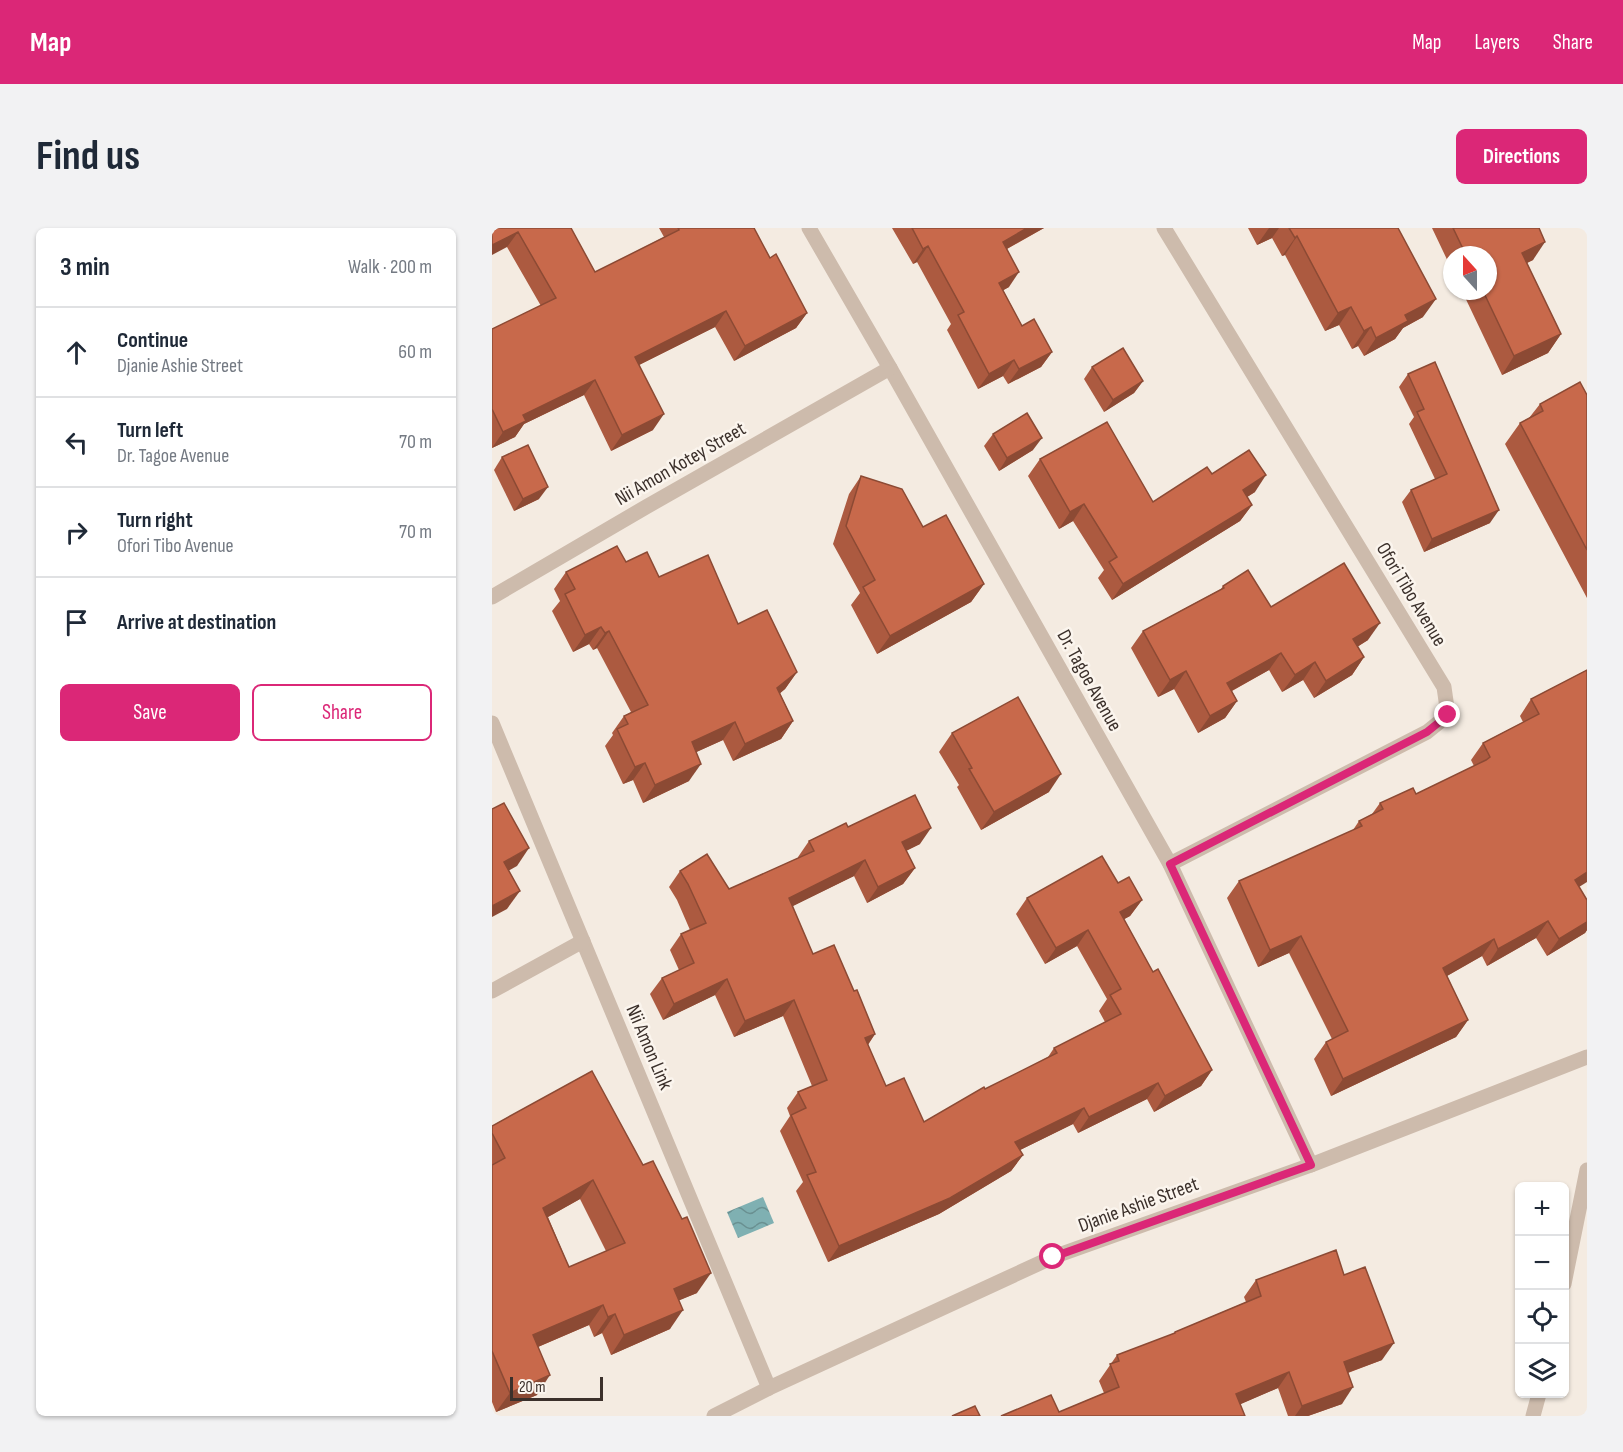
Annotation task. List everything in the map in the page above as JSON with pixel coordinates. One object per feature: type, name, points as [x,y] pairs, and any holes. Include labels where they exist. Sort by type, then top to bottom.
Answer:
[{"type":"street","name":"Dr. Tagoe Avenue","points":[[808,228],[890,368],[1170,864],[1311,1165]]},
{"type":"street","name":"Ofori Tibo Avenue","points":[[1164,228],[1444,687],[1448,715],[1427,732],[1170,864]]},
{"type":"street","name":"Nii Amon Kotey Street","points":[[492,597],[890,368]]},
{"type":"street","name":"Nii Amon Link","points":[[492,723],[770,1388]]},
{"type":"street","points":[[492,991],[583,940]]},
{"type":"street","name":"Djanie Ashie Street","points":[[714,1416],[1053,1257],[1311,1165],[1587,1057]]},
{"type":"street","points":[[1569,1259],[1587,1170]]},
{"type":"street","points":[[1533,1416],[1538,1398]]},
{"type":"water","points":[[763,1197],[774,1223],[738,1238],[727,1212]]},
{"type":"building","points":[[492,228],[571,228],[595,272],[679,230],[678,228],[754,228],[770,258],[776,254],[807,313],[745,346],[726,311],[635,357],[664,414],[622,435],[595,380],[523,415],[526,421],[503,432],[492,409],[492,329],[556,298],[518,232],[492,245]]},
{"type":"building","points":[[912,228],[1027,228],[1003,242],[1019,272],[999,283],[1022,326],[1034,319],[1052,352],[1019,369],[1014,360],[989,374],[958,315],[964,312],[928,246],[923,249]]},
{"type":"building","points":[[1289,228],[1398,228],[1436,299],[1405,315],[1408,321],[1376,338],[1371,327],[1364,331],[1351,307],[1338,313],[1297,236],[1295,238]]},
{"type":"building","points":[[1453,228],[1539,228],[1545,242],[1522,253],[1561,334],[1514,356],[1487,300],[1497,300],[1497,246],[1462,246]]},
{"type":"building","points":[[1123,348],[1143,381],[1113,400],[1092,367]]},
{"type":"building","points":[[1435,362],[1499,510],[1432,539],[1411,490],[1447,474],[1417,412],[1424,409],[1408,374]]},
{"type":"building","points":[[1580,382],[1587,395],[1587,550],[1520,423],[1543,411],[1540,404]]},
{"type":"building","points":[[1027,413],[1042,438],[1007,458],[993,434]]},
{"type":"building","points":[[1107,422],[1153,502],[1207,467],[1212,474],[1249,450],[1266,475],[1243,490],[1252,505],[1123,584],[1109,562],[1117,557],[1084,504],[1070,512],[1040,459]]},
{"type":"building","points":[[528,445],[548,487],[523,499],[502,457]]},
{"type":"building","points":[[861,476],[902,489],[923,527],[946,515],[984,584],[890,636],[863,587],[875,580],[846,526]]},
{"type":"building","points":[[617,546],[626,562],[647,552],[659,577],[708,555],[738,624],[767,610],[797,672],[777,688],[793,721],[745,744],[735,722],[692,742],[701,764],[655,785],[645,763],[635,767],[617,729],[628,724],[624,716],[648,705],[609,631],[605,633],[601,627],[585,635],[565,594],[575,589],[566,572]]},
{"type":"building","points":[[1344,563],[1380,623],[1353,639],[1364,657],[1326,681],[1315,662],[1295,675],[1281,653],[1227,683],[1237,701],[1210,716],[1186,671],[1170,680],[1143,631],[1224,588],[1223,586],[1248,570],[1271,607]]},
{"type":"building","points":[[1587,670],[1587,872],[1575,880],[1587,900],[1587,922],[1559,939],[1548,921],[1498,949],[1494,939],[1443,968],[1468,1020],[1343,1079],[1326,1042],[1348,1031],[1301,936],[1270,950],[1239,881],[1362,826],[1359,821],[1383,809],[1380,803],[1413,788],[1416,794],[1486,760],[1490,757],[1483,743],[1539,714],[1531,699]]},
{"type":"building","points":[[1018,697],[1061,774],[994,812],[969,769],[972,768],[952,733]]},
{"type":"building","points":[[915,795],[931,828],[902,842],[915,868],[878,887],[865,860],[789,898],[813,954],[834,945],[854,991],[857,990],[875,1034],[865,1038],[886,1086],[904,1078],[924,1122],[984,1087],[985,1089],[1057,1053],[1054,1048],[1121,1014],[1110,995],[1121,989],[1088,930],[1056,948],[1027,898],[1102,856],[1118,883],[1129,877],[1142,900],[1120,912],[1153,972],[1158,969],[1212,1070],[1165,1096],[1158,1083],[1089,1117],[1084,1108],[1015,1142],[1023,1155],[950,1198],[839,1246],[807,1175],[816,1172],[791,1115],[806,1108],[798,1092],[827,1080],[794,1000],[745,1021],[727,979],[674,1004],[662,978],[694,963],[681,934],[706,923],[680,871],[707,854],[729,889],[814,851],[809,841],[846,823],[848,827]]},
{"type":"building","points":[[504,803],[529,848],[504,862],[520,891],[492,906],[492,809]]},
{"type":"building","points":[[592,1071],[643,1165],[653,1161],[682,1219],[687,1217],[711,1273],[674,1289],[683,1310],[624,1335],[615,1314],[608,1317],[603,1305],[533,1335],[550,1375],[510,1393],[492,1351],[492,1165],[505,1158],[492,1133],[492,1126]],"holes":[[[593,1180],[625,1243],[569,1267],[543,1208]]]},
{"type":"building","points":[[1336,1250],[1344,1275],[1365,1267],[1394,1343],[1344,1362],[1353,1387],[1302,1406],[1289,1372],[1236,1394],[1245,1416],[1001,1416],[1051,1395],[1059,1412],[1119,1387],[1110,1364],[1119,1361],[1117,1355],[1261,1296],[1256,1280]]},
{"type":"building","points":[[975,1406],[980,1416],[952,1416]]},
{"type":"route","points":[[1053,1257],[1311,1165],[1170,864],[1427,732],[1448,715]]}]
